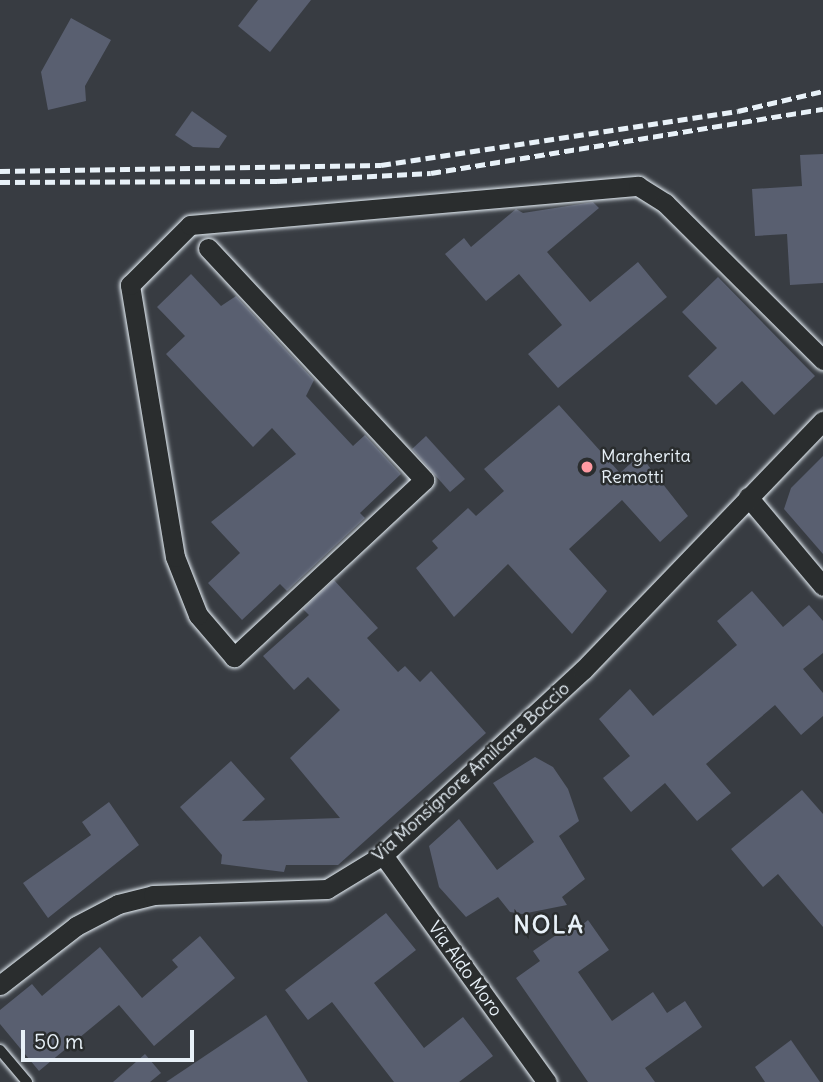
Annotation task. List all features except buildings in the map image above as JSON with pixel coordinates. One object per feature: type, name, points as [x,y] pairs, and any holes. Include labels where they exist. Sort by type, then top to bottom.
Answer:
[{"type":"street","points":[[208,248],[424,480],[234,657],[198,615],[175,557],[130,285],[190,225],[638,186],[665,203],[823,360]]},
{"type":"street","name":"Via Monsignore Amilcare Boccio","points":[[0,985],[76,926],[118,904],[153,895],[327,889],[383,855],[583,670],[823,421]]},
{"type":"street","points":[[748,497],[823,586]]},
{"type":"street","name":"Via Aldo Moro","points":[[383,855],[547,1082]]},
{"type":"lane","points":[[0,1050],[27,1082]]},
{"type":"railway","points":[[0,171],[381,165],[738,111],[823,91]]},
{"type":"railway","points":[[0,182],[277,181],[431,173],[823,109]]},
{"type":"place","name":"Margherita Remotti","points":[[587,467]]},
{"type":"district","name":"NOLA","points":[[549,925]]}]
